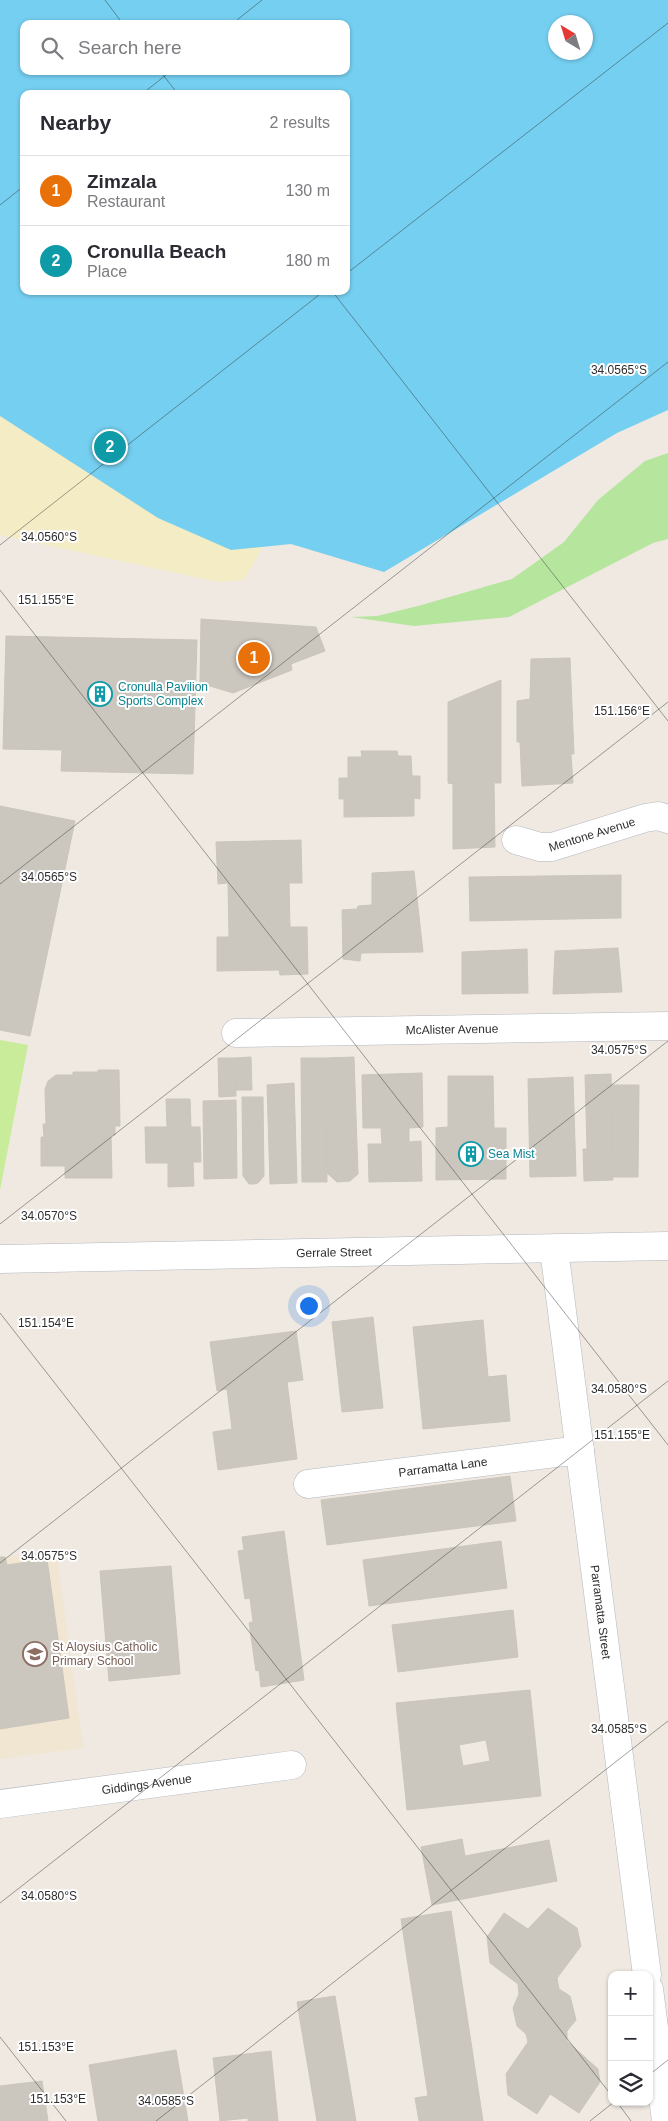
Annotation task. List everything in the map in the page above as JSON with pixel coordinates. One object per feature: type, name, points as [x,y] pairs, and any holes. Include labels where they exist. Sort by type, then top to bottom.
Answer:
[{"type":"street","name":"Mentone Avenue","points":[[516,840],[540,847],[552,847],[645,818],[658,816],[668,819]]},
{"type":"street","name":"McAlister Avenue","points":[[236,1033],[668,1026]]},
{"type":"street","name":"Gerrale Street","points":[[0,1259],[668,1246]]},
{"type":"street","name":"Parramatta Street","points":[[554,1249],[646,1971]]},
{"type":"street","name":"Parramatta Lane","points":[[308,1484],[580,1450]]},
{"type":"street","name":"Giddings Avenue","points":[[0,1804],[292,1765]]},
{"type":"street","points":[[652,2016],[666,2121]]},
{"type":"shaded area","name":"St Aloysius Catholic Primary School","points":[[56,1550],[83,1748],[0,1759],[0,1558]]},
{"type":"green space","points":[[668,453],[668,539],[653,543],[509,617],[414,626],[351,617],[377,616],[512,579],[564,542],[598,500],[645,461]]},
{"type":"green space","points":[[0,1040],[28,1045],[0,1190]]},
{"type":"sand","points":[[0,305],[297,486],[244,580],[218,582],[0,535]]},
{"type":"water","points":[[0,0],[668,0],[668,410],[617,433],[384,572],[291,544],[231,550],[158,518],[0,416]]},
{"type":"building","points":[[201,619],[316,627],[325,651],[291,664],[292,670],[233,693],[200,683]]},
{"type":"building","name":"Cronulla Pavilion Sports Complex","points":[[6,636],[197,640],[193,774],[61,771],[62,750],[3,749]]},
{"type":"building","points":[[570,658],[574,754],[571,754],[573,783],[522,786],[520,742],[517,742],[517,701],[530,699],[531,659]]},
{"type":"building","points":[[501,680],[501,783],[494,783],[495,847],[453,849],[453,784],[448,783],[448,702]]},
{"type":"building","points":[[361,751],[397,751],[398,756],[411,756],[412,776],[420,776],[420,799],[414,798],[414,816],[344,817],[344,799],[339,799],[339,778],[348,778],[348,757],[362,757]]},
{"type":"building","points":[[0,806],[75,821],[30,1036],[0,1030]]},
{"type":"building","points":[[301,840],[302,883],[289,883],[290,927],[307,927],[308,974],[280,975],[279,970],[217,971],[217,937],[229,937],[228,883],[218,884],[216,842]]},
{"type":"building","points":[[414,871],[423,952],[361,953],[360,961],[343,959],[342,910],[372,905],[372,873]]},
{"type":"building","points":[[621,875],[621,918],[470,921],[469,877]]},
{"type":"building","points":[[618,948],[622,992],[553,994],[555,951]]},
{"type":"building","points":[[527,949],[528,993],[462,994],[462,952]]},
{"type":"building","points":[[251,1057],[252,1090],[236,1090],[235,1058]]},
{"type":"building","points":[[354,1057],[358,1174],[350,1181],[337,1182],[327,1173],[326,1058]]},
{"type":"building","points":[[218,1058],[235,1058],[236,1096],[219,1097]]},
{"type":"building","points":[[301,1058],[326,1058],[327,1182],[302,1182]]},
{"type":"building","points":[[98,1070],[119,1070],[120,1126],[115,1126],[115,1135],[111,1135],[112,1178],[65,1178],[65,1166],[41,1166],[41,1137],[44,1137],[43,1124],[46,1124],[45,1089],[48,1081],[56,1075],[73,1075],[73,1072],[98,1072]]},
{"type":"building","points":[[422,1073],[423,1127],[409,1128],[409,1142],[421,1141],[422,1181],[369,1182],[368,1144],[382,1144],[381,1128],[363,1128],[362,1075]]},
{"type":"building","points":[[611,1074],[613,1180],[584,1181],[583,1149],[587,1149],[585,1075]]},
{"type":"building","name":"Sea Mist","points":[[448,1076],[493,1076],[494,1128],[506,1128],[506,1179],[436,1180],[436,1128],[448,1127]]},
{"type":"building","points":[[573,1077],[576,1176],[530,1177],[528,1079]]},
{"type":"building","points":[[294,1083],[297,1183],[270,1184],[267,1085]]},
{"type":"building","points":[[611,1085],[639,1085],[638,1177],[613,1177]]},
{"type":"building","points":[[242,1097],[263,1097],[264,1176],[258,1183],[254,1184],[249,1184],[243,1176]]},
{"type":"building","points":[[166,1099],[190,1099],[191,1127],[200,1127],[201,1162],[193,1162],[194,1186],[168,1187],[168,1163],[146,1163],[145,1127],[167,1127]]},
{"type":"building","points":[[236,1100],[237,1178],[204,1179],[203,1101]]},
{"type":"building","points":[[373,1317],[383,1408],[342,1412],[332,1322]]},
{"type":"building","points":[[483,1320],[488,1377],[506,1375],[510,1421],[423,1429],[413,1327]]},
{"type":"building","points":[[296,1331],[303,1380],[287,1382],[297,1459],[218,1470],[213,1432],[232,1429],[227,1389],[217,1391],[210,1342]]},
{"type":"building","points":[[510,1476],[516,1521],[327,1545],[321,1500]]},
{"type":"building","points":[[284,1531],[304,1680],[261,1687],[259,1670],[256,1671],[249,1623],[253,1622],[250,1598],[245,1599],[238,1551],[244,1550],[242,1537]]},
{"type":"building","points":[[501,1541],[507,1588],[369,1606],[363,1560]]},
{"type":"building","name":"St Aloysius Catholic Primary School","points":[[0,1557],[5,1557],[7,1565],[47,1559],[69,1718],[0,1729]]},
{"type":"building","points":[[171,1566],[180,1674],[109,1681],[100,1571]]},
{"type":"building","points":[[513,1610],[518,1657],[398,1672],[392,1625]]},
{"type":"building","points":[[530,1690],[541,1796],[407,1810],[396,1703]],"holes":[[[486,1740],[490,1761],[463,1766],[459,1745]]]},
{"type":"building","points":[[462,1839],[465,1856],[549,1840],[557,1881],[432,1905],[421,1847]]},
{"type":"building","points":[[548,1908],[577,1928],[581,1946],[557,1978],[559,1989],[570,1996],[576,2020],[567,2031],[567,2041],[598,2069],[600,2082],[579,2113],[550,2094],[537,2114],[508,2095],[506,2074],[528,2042],[526,2034],[517,2026],[513,2008],[519,1994],[518,1984],[490,1963],[487,1937],[504,1913],[528,1929]]},
{"type":"building","points":[[451,1911],[483,2121],[419,2121],[415,2098],[428,2096],[401,1919]]},
{"type":"building","points":[[335,1996],[356,2121],[317,2121],[297,2002]]},
{"type":"building","points":[[176,2050],[188,2121],[98,2121],[89,2065]]},
{"type":"building","points":[[271,2051],[278,2121],[248,2121],[248,2118],[220,2121],[213,2058]]},
{"type":"building","points":[[42,2081],[48,2121],[0,2121],[0,2086]]},
{"type":"place","name":"Cronulla Beach","points":[[110,447]]},
{"type":"place","name":"Zimzala","points":[[254,658]]},
{"type":"place","name":"Cronulla Pavilion Sports Complex","points":[[100,694]]},
{"type":"place","name":"Sea Mist","points":[[471,1154]]},
{"type":"place","name":"St Aloysius Catholic Primary School","points":[[35,1654]]}]
